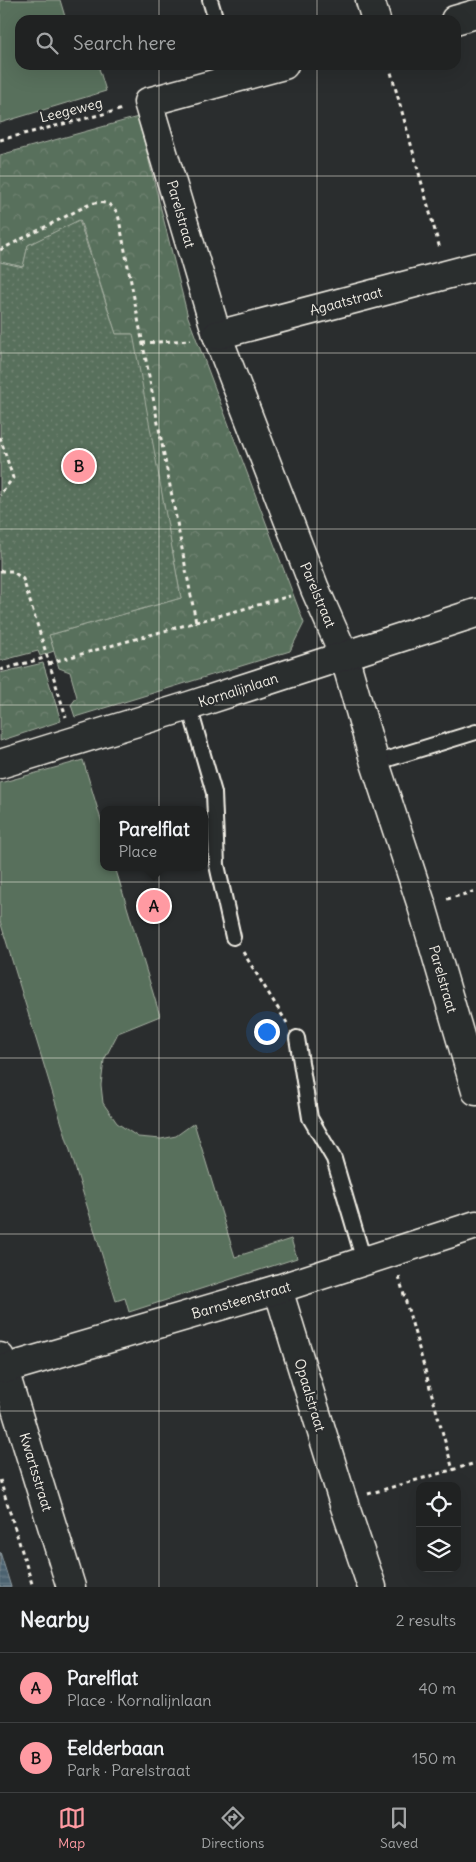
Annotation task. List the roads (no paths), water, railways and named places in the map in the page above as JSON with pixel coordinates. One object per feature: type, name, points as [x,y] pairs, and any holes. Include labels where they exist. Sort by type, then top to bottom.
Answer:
[{"type":"street","points":[[370,0],[374,15]]},
{"type":"street","points":[[461,18],[476,14]]},
{"type":"street","points":[[232,72],[247,70]]},
{"type":"street","name":"Parelstraat","points":[[232,72],[148,102],[216,335],[315,590],[344,655],[375,763],[422,906],[476,1091]]},
{"type":"street","name":"Agaatstraat","points":[[216,335],[476,267]]},
{"type":"street","name":"Kornalijnlaan","points":[[0,764],[189,706],[476,613]]},
{"type":"street","name":"Barnsteenstraat","points":[[2,1363],[278,1289],[476,1225]]},
{"type":"street","name":"Opaalstraat","points":[[278,1289],[343,1501],[372,1587]]},
{"type":"street","name":"Kwartsstraat","points":[[2,1363],[71,1587]]},
{"type":"lane","points":[[210,0],[214,15]]},
{"type":"lane","points":[[189,706],[214,793],[217,865],[233,937]]},
{"type":"lane","points":[[375,763],[476,732]]},
{"type":"lane","points":[[297,1038],[310,1118],[334,1159],[364,1261]]},
{"type":"water","points":[[0,1552],[11,1587],[0,1587]]},
{"type":"place","name":"Eelderbaan","points":[[79,466]]},
{"type":"place","name":"Parelflat","points":[[154,906]]}]
